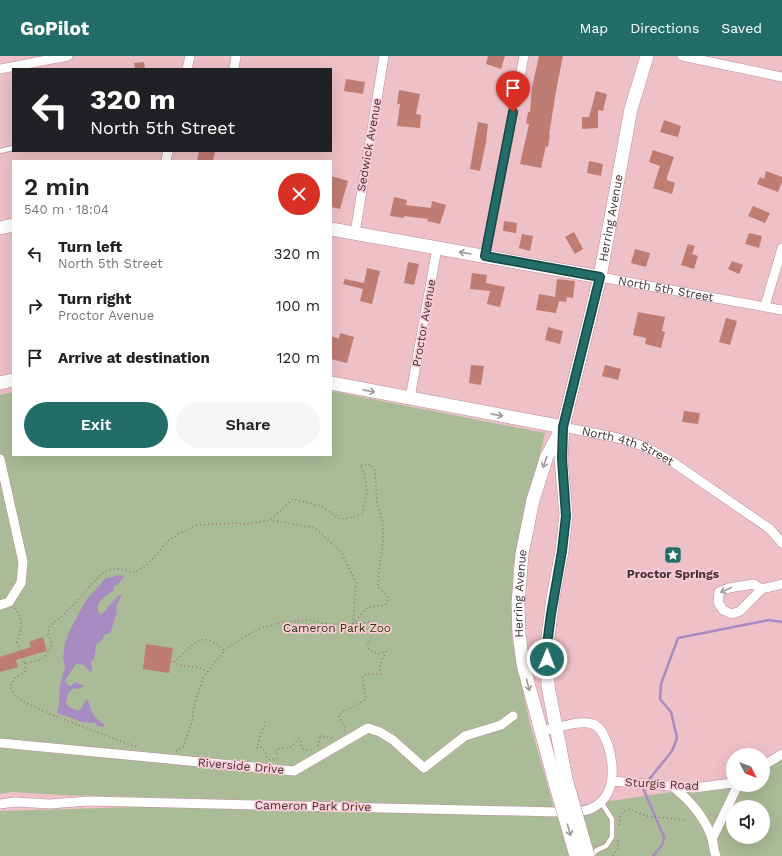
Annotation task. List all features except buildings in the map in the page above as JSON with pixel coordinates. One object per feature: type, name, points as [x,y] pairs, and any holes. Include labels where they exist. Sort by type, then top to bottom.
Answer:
[{"type":"main road","name":"Herring Avenue","points":[[576,856],[560,779],[556,728],[548,686],[547,645],[566,516],[562,459],[563,427],[600,277],[631,109],[647,56]]},
{"type":"main road","points":[[0,228],[12,225]]},
{"type":"main road","name":"North 5th Street","points":[[332,229],[600,277]]},
{"type":"main road","points":[[0,383],[12,380]]},
{"type":"main road","name":"North 4th Street","points":[[332,383],[563,427]]},
{"type":"main road","name":"Herring Avenue","points":[[563,427],[547,456],[533,500],[522,554],[519,581],[519,634],[523,664],[540,732],[560,779],[589,856]]},
{"type":"street","points":[[0,69],[35,59],[68,56]]},
{"type":"street","points":[[187,68],[190,56]]},
{"type":"street","points":[[234,68],[236,56]]},
{"type":"street","name":"Sedwick Avenue","points":[[354,233],[384,56]]},
{"type":"street","points":[[485,256],[524,56]]},
{"type":"street","points":[[682,56],[782,77]]},
{"type":"street","name":"Proctor Avenue","points":[[410,398],[437,248]]},
{"type":"street","points":[[765,306],[782,248]]},
{"type":"street","name":"North 5th Street","points":[[600,277],[782,310]]},
{"type":"street","name":"North 4th Street","points":[[563,427],[618,438],[646,447],[674,463],[770,529],[782,543]]},
{"type":"street","points":[[0,459],[23,562],[21,582],[9,602],[0,606]]},
{"type":"street","points":[[762,589],[753,584],[729,588],[720,592],[718,602],[723,610],[732,614],[740,611],[762,589],[782,584]]},
{"type":"street","name":"Riverside Drive","points":[[0,743],[294,771],[368,728],[380,732],[393,740],[424,768],[466,736],[501,725],[513,716]]},
{"type":"street","name":"Sturgis Road","points":[[540,732],[584,722],[594,725],[602,732],[611,754],[613,771],[612,781],[693,788],[726,784]]},
{"type":"street","points":[[770,762],[782,754]]},
{"type":"street","points":[[601,802],[608,794],[612,781]]},
{"type":"street","points":[[672,786],[689,801],[702,817],[712,839],[713,850],[716,856]]},
{"type":"street","points":[[712,839],[735,792]]},
{"type":"street","name":"Cameron Park Drive","points":[[0,804],[15,802],[50,804],[88,801],[556,812],[589,809],[601,802]]},
{"type":"lane","points":[[0,151],[12,148]]},
{"type":"lane","points":[[589,856],[606,846],[612,837],[612,819],[601,802]]},
{"type":"path","points":[[270,520],[293,499],[321,506],[340,519],[362,514],[368,491],[364,473],[360,466],[371,465],[375,469],[377,503],[383,523],[383,542],[378,570],[378,587],[388,597],[386,604],[383,606],[369,607],[363,610],[360,617],[353,624]]},
{"type":"path","points":[[25,663],[38,661],[49,654],[52,642],[48,634],[49,627],[72,607],[89,589],[93,582],[110,570],[126,569],[133,574],[147,565],[170,540],[180,533],[196,526],[235,523],[246,524],[270,520],[315,528],[342,553],[356,583],[353,624]]},
{"type":"path","points":[[15,608],[20,616],[22,630],[17,643],[25,663],[25,672],[15,678],[10,686],[14,695],[22,701],[50,714],[139,748]]},
{"type":"path","points":[[171,753],[183,747],[192,722],[194,706],[203,678],[225,651],[244,637],[258,630],[279,623],[309,620],[328,624],[370,622],[376,627],[368,645],[369,650],[378,654],[386,651],[380,665],[381,674],[366,674],[362,677],[366,699],[338,715],[345,727],[343,733]]},
{"type":"path","points":[[208,672],[204,668],[196,666],[178,666],[174,662],[196,641],[207,639],[216,643],[225,651]]},
{"type":"path","points":[[265,721],[256,748],[262,747],[267,758],[270,760],[277,758],[276,749],[291,747],[299,738],[302,748],[310,751],[317,749],[320,738],[319,735],[334,738]]},
{"type":"path","points":[[619,825],[620,817],[623,812],[630,809],[646,816],[684,820]]},
{"type":"path","points":[[613,856],[618,848],[619,832]]},
{"type":"green space","name":"Cameron Park Zoo","points":[[332,391],[545,433],[513,567],[512,637],[529,720],[554,808],[61,795],[12,792],[0,794],[0,395],[12,392],[12,456],[332,456]]},
{"type":"green space","points":[[782,754],[782,856],[0,856],[0,811],[235,804],[533,812],[714,786],[726,780],[726,792],[770,792],[770,760]]},
{"type":"shaded area","points":[[121,575],[124,577],[117,585],[114,586],[113,591],[103,598],[99,604],[98,608],[101,615],[119,595],[122,595],[116,606],[117,612],[111,631],[108,634],[105,634],[102,640],[96,645],[94,659],[91,662],[91,673],[84,665],[76,664],[65,681],[71,686],[75,682],[84,686],[78,689],[73,688],[68,694],[66,703],[69,707],[78,711],[87,699],[92,713],[104,724],[103,727],[98,726],[95,723],[81,722],[57,713],[60,685],[65,667],[63,658],[65,643],[69,632],[86,600],[106,578]]},
{"type":"waterway","points":[[647,782],[672,751],[677,738],[671,712],[660,699],[661,684],[678,638],[769,620],[782,622]]},
{"type":"waterway","points":[[644,787],[643,788],[664,837],[662,845],[653,856]]},
{"type":"place","name":"Proctor Springs","points":[[673,555]]},
{"type":"route","points":[[513,112],[485,256],[600,277],[563,427],[562,459],[566,516],[562,551],[553,598],[547,645],[547,659]]}]
